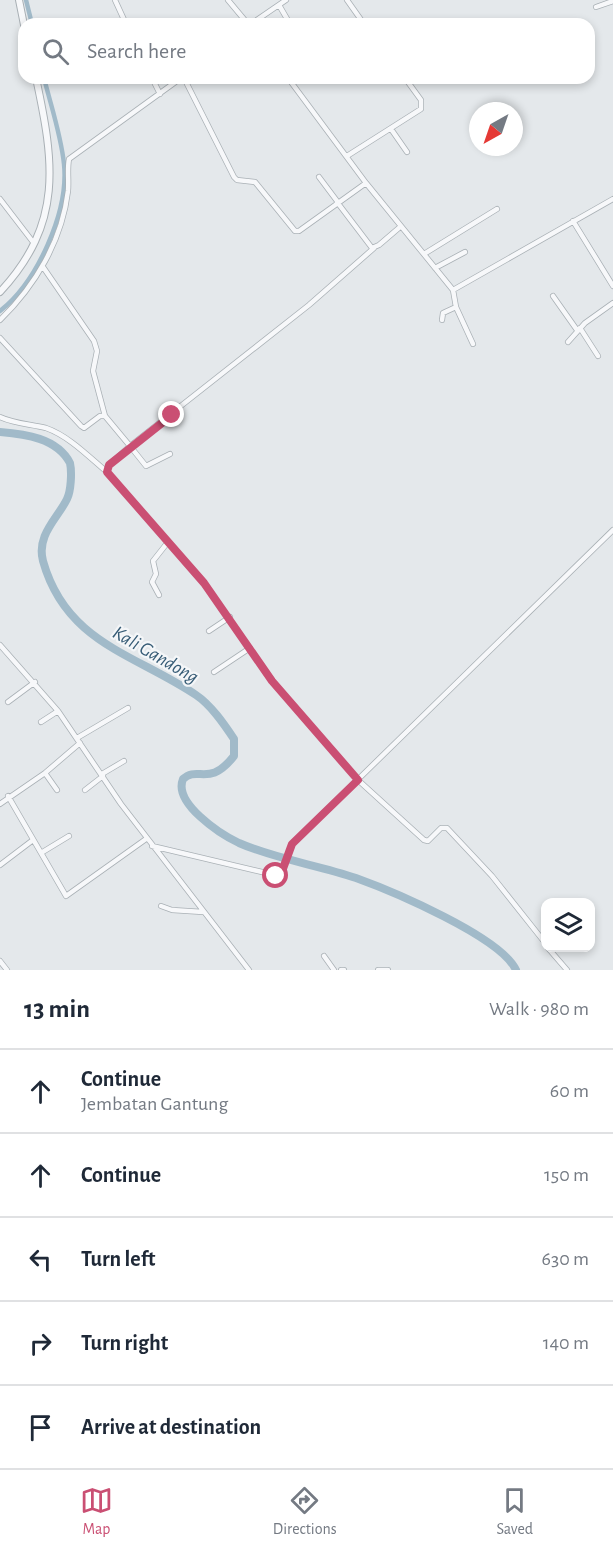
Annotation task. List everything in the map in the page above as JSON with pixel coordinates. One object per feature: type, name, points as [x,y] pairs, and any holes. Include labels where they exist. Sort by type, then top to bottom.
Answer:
[{"type":"street","points":[[19,0],[23,18]]},
{"type":"street","points":[[115,0],[123,18]]},
{"type":"street","points":[[228,0],[244,18]]},
{"type":"street","points":[[258,18],[286,0]]},
{"type":"street","points":[[347,0],[360,18]]},
{"type":"street","points":[[596,7],[613,1]]},
{"type":"street","points":[[279,5],[287,18]]},
{"type":"street","points":[[0,292],[24,261],[47,206],[51,171],[47,129],[37,84]]},
{"type":"street","points":[[155,84],[160,93]]},
{"type":"street","points":[[0,320],[16,304],[43,267],[62,220],[68,190],[69,159],[173,84]]},
{"type":"street","points":[[185,84],[234,177],[237,180],[255,182],[293,229],[299,231],[337,201],[366,183]]},
{"type":"street","points":[[293,84],[400,227],[453,290],[456,307],[473,344]]},
{"type":"street","points":[[347,156],[415,114],[422,105],[409,84]]},
{"type":"street","points":[[391,129],[407,152]]},
{"type":"street","points":[[318,177],[369,246],[374,248]]},
{"type":"street","points":[[0,199],[33,242]]},
{"type":"street","points":[[453,290],[613,199]]},
{"type":"street","points":[[424,254],[497,209]]},
{"type":"street","points":[[573,221],[613,286]]},
{"type":"street","points":[[107,472],[109,465],[130,446],[309,305],[400,227]]},
{"type":"street","points":[[435,268],[465,252]]},
{"type":"street","points":[[43,267],[96,346],[93,371],[105,416],[146,466],[170,454]]},
{"type":"street","points":[[553,296],[598,356]]},
{"type":"street","points":[[568,342],[579,329],[613,303]]},
{"type":"street","points":[[442,320],[443,313],[456,307]]},
{"type":"street","points":[[0,338],[81,426],[84,428],[100,416],[105,416]]},
{"type":"street","points":[[0,417],[14,424],[45,428],[59,435],[107,472],[230,617],[272,681],[358,780],[424,840],[428,841],[443,827],[447,828],[492,876],[541,938]]},
{"type":"street","points":[[152,846],[277,876],[282,871],[292,844],[613,530]]},
{"type":"street","points":[[159,595],[152,582],[156,574],[153,561],[168,542]]},
{"type":"street","points":[[209,631],[230,617]]},
{"type":"street","points":[[0,645],[35,682],[58,711],[146,839],[249,970]]},
{"type":"street","points":[[214,672],[250,648]]},
{"type":"street","points":[[8,702],[35,682]]},
{"type":"street","points":[[0,804],[8,796],[45,773],[79,740],[128,708]]},
{"type":"street","points":[[40,722],[58,711]]},
{"type":"street","points":[[85,790],[102,775],[124,761]]},
{"type":"street","points":[[45,773],[57,790]]},
{"type":"street","points":[[8,796],[66,896],[146,839]]},
{"type":"street","points":[[41,854],[69,836]]},
{"type":"street","points":[[0,865],[33,840]]},
{"type":"street","points":[[162,906],[172,910],[202,912]]},
{"type":"street","points":[[551,952],[567,970]]},
{"type":"street","points":[[324,956],[333,970]]},
{"type":"street","points":[[0,961],[8,970]]},
{"type":"street","points":[[378,970],[383,968],[388,970]]},
{"type":"waterway","points":[[26,0],[30,18]]},
{"type":"waterway","points":[[0,311],[14,298],[38,264],[56,224],[61,203],[64,183],[63,153],[46,84]]},
{"type":"waterway","name":"Kali Gandong","points":[[0,432],[40,439],[57,448],[70,463],[71,481],[68,496],[45,535],[42,552],[43,561],[54,589],[68,611],[85,629],[105,643],[202,699],[234,739],[234,756],[225,766],[211,774],[188,775],[183,779],[182,788],[185,798],[200,817],[231,839],[253,849],[356,878],[418,904],[490,944],[506,957],[516,970]]},
{"type":"route","points":[[172,415],[130,446],[107,467],[107,472],[204,583],[230,617],[272,681],[358,780],[292,844],[281,874],[276,876]]}]
